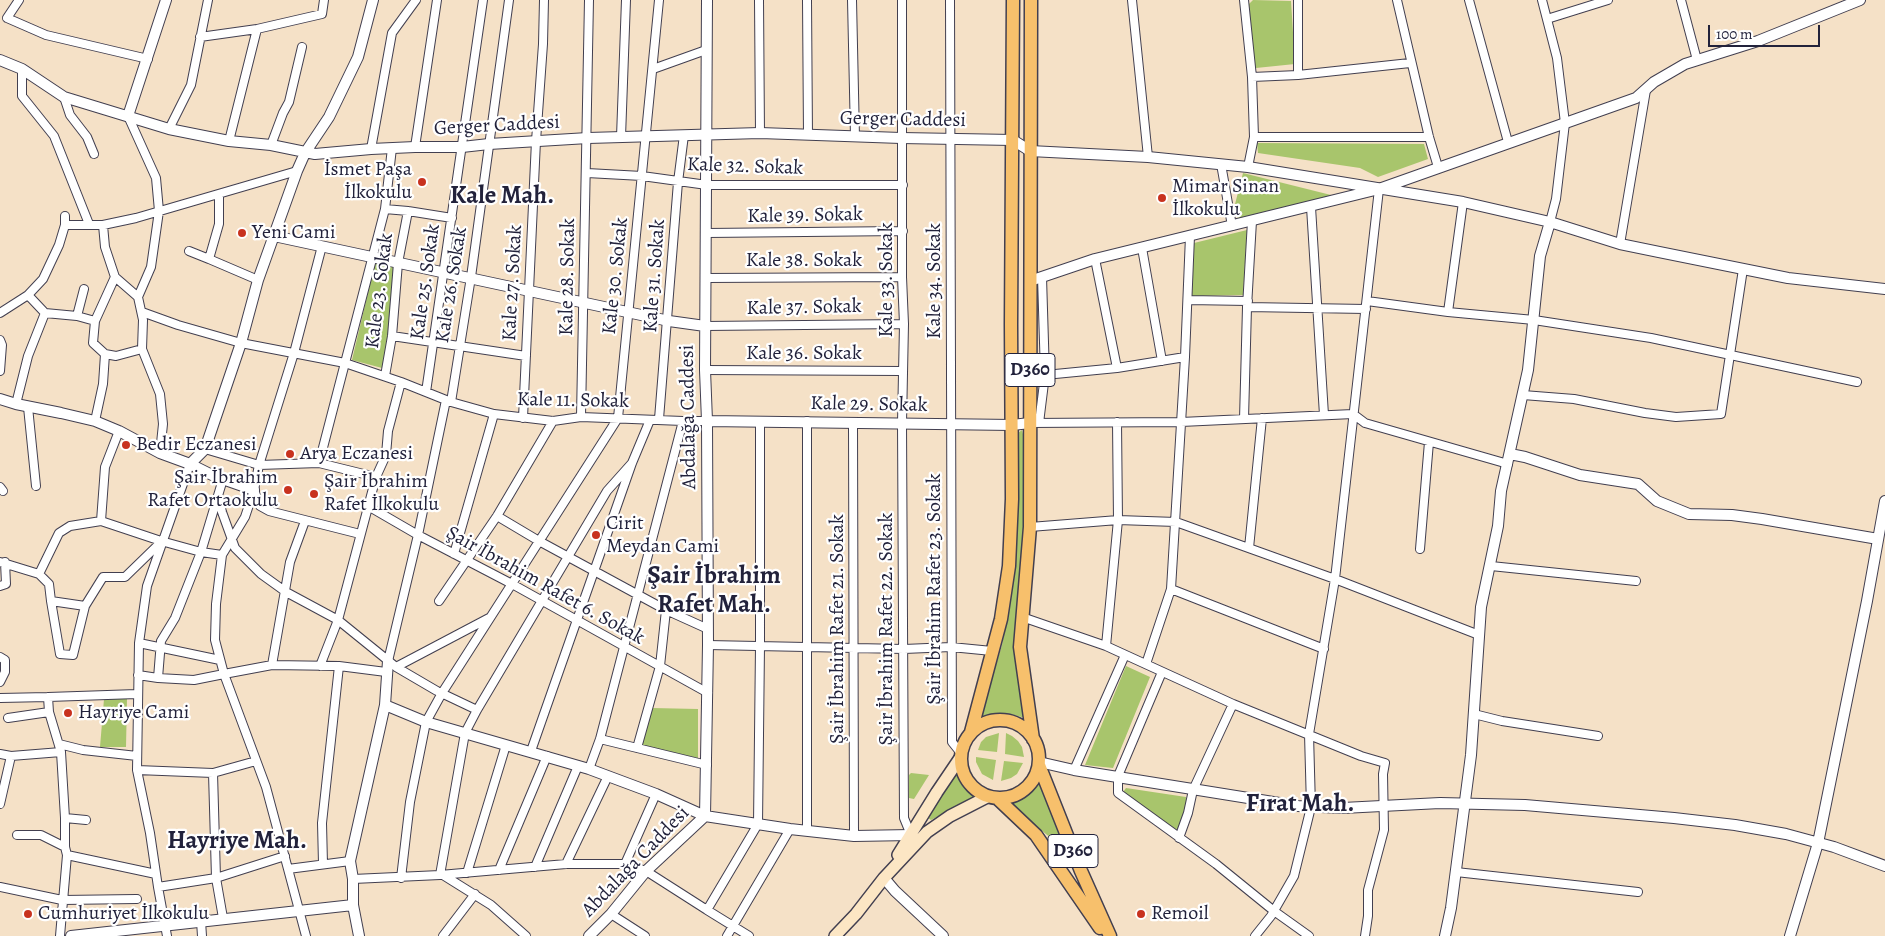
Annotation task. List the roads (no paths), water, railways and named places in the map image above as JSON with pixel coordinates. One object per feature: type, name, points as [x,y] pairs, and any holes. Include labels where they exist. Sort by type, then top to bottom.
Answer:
[{"type":"main road","name":"D360","points":[[970,732],[1001,619],[1009,566],[1012,425],[1013,0]]},
{"type":"main road","name":"D360","points":[[1031,0],[1030,281],[1034,423],[1030,527],[1020,647],[1033,739]]},
{"type":"main road","points":[[884,878],[960,755],[964,741],[970,732],[988,722],[1004,720],[1018,725],[1027,731],[1037,746],[1039,764],[1032,781],[1020,793],[1010,798],[993,798],[978,792],[967,782],[961,768],[960,755]]},
{"type":"main road","name":"D360","points":[[1039,764],[1081,871],[1110,936]]},
{"type":"main road","name":"D360","points":[[993,798],[1036,835],[1106,936]]},
{"type":"main road","points":[[835,936],[856,914],[884,878],[927,832],[993,798]]},
{"type":"street","points":[[19,0],[7,18],[46,35],[148,59]]},
{"type":"street","points":[[138,297],[151,267],[158,211],[156,178],[128,116],[166,0]]},
{"type":"street","points":[[169,129],[191,85],[208,0]]},
{"type":"street","points":[[200,36],[257,29],[322,14],[324,0]]},
{"type":"street","points":[[166,931],[144,800],[137,770],[139,643],[147,586],[161,541],[190,464],[205,449],[241,343],[258,280],[297,170],[329,117],[358,57],[373,0]]},
{"type":"street","points":[[371,149],[392,33],[416,0]]},
{"type":"street","points":[[415,147],[437,0]]},
{"type":"street","name":"Kale 25. Sokak","points":[[426,392],[483,0]]},
{"type":"street","name":"Kale 26. Sokak","points":[[390,667],[460,346],[509,0]]},
{"type":"street","name":"Kale 27. Sokak","points":[[523,418],[544,0]]},
{"type":"street","name":"Kale 28. Sokak","points":[[581,417],[588,138],[589,0]]},
{"type":"street","points":[[621,137],[626,0]]},
{"type":"street","name":"Kale 30. Sokak","points":[[618,418],[659,0]]},
{"type":"street","name":"Abdalağa Caddesi","points":[[589,936],[612,914],[646,871],[706,816],[708,693],[707,420],[705,370],[707,0]]},
{"type":"street","points":[[759,0],[760,133]]},
{"type":"street","points":[[807,0],[808,135]]},
{"type":"street","points":[[852,0],[855,137]]},
{"type":"street","name":"Kale 33. Sokak","points":[[902,0],[901,138],[904,324],[902,423]]},
{"type":"street","name":"Kale 34. Sokak","points":[[950,0],[952,423]]},
{"type":"street","points":[[1132,0],[1148,157]]},
{"type":"street","points":[[1244,0],[1252,77],[1254,137],[1248,167]]},
{"type":"street","points":[[1298,0],[1298,75]]},
{"type":"street","points":[[1397,0],[1410,63],[1438,167]]},
{"type":"street","points":[[1469,0],[1508,142]]},
{"type":"street","points":[[1445,936],[1466,804],[1482,607],[1498,526],[1501,491],[1528,370],[1540,256],[1556,199],[1565,124],[1557,58],[1542,0]]},
{"type":"street","points":[[1547,19],[1608,0]]},
{"type":"street","points":[[1681,0],[1697,60]]},
{"type":"street","points":[[1030,281],[1096,259],[1380,189],[1636,98],[1654,82],[1685,64],[1758,41],[1860,0]]},
{"type":"street","points":[[229,140],[257,29]]},
{"type":"street","points":[[271,144],[289,102],[302,47]]},
{"type":"street","points":[[653,69],[706,50]]},
{"type":"street","name":"Gerger Caddesi","points":[[0,60],[22,69],[64,97],[169,129],[229,140],[271,144],[315,154],[371,149],[462,147],[588,138],[760,133],[951,140],[1013,140]]},
{"type":"street","points":[[1252,77],[1298,75],[1410,63]]},
{"type":"street","points":[[22,69],[22,96],[54,136],[89,224]]},
{"type":"street","points":[[1620,244],[1646,90]]},
{"type":"street","points":[[64,97],[70,116],[86,137],[94,154]]},
{"type":"street","name":"Kale 31. Sokak","points":[[659,420],[678,182],[684,135]]},
{"type":"street","points":[[1254,137],[1429,137]]},
{"type":"street","points":[[1013,140],[1030,151],[1148,157],[1248,167],[1463,202],[1550,222],[1620,244],[1788,278],[1885,288]]},
{"type":"street","points":[[319,462],[385,209],[392,148]]},
{"type":"street","points":[[1221,164],[1232,226]]},
{"type":"street","points":[[65,226],[102,225],[136,218],[297,170]]},
{"type":"street","name":"Kale 32. Sokak","points":[[587,174],[642,176],[707,185],[903,185]]},
{"type":"street","points":[[1255,936],[1274,911],[1294,876],[1311,807],[1309,734],[1335,579],[1380,189]]},
{"type":"street","points":[[209,259],[219,224],[218,194]]},
{"type":"street","points":[[1448,312],[1463,202]]},
{"type":"street","points":[[1311,207],[1324,415]]},
{"type":"street","points":[[385,209],[452,218]]},
{"type":"street","name":"Kale 23. Sokak","points":[[385,376],[392,336],[398,263],[408,211]]},
{"type":"street","points":[[0,313],[28,295],[43,279],[59,245],[65,226],[65,216]]},
{"type":"street","points":[[1244,419],[1247,304],[1252,221]]},
{"type":"street","points":[[102,225],[105,246],[115,277],[138,297],[142,312],[142,349],[160,394],[163,424],[160,453]]},
{"type":"street","name":"Kale 39. Sokak","points":[[707,234],[903,231]]},
{"type":"street","points":[[274,236],[583,301],[668,321],[705,326]]},
{"type":"street","points":[[1146,664],[1171,589],[1185,357],[1190,236]]},
{"type":"street","points":[[306,936],[266,787],[224,674],[215,640],[216,604],[222,555],[245,517],[254,490],[259,465],[294,353],[322,246]]},
{"type":"street","points":[[1142,248],[1162,361]]},
{"type":"street","points":[[190,251],[258,280]]},
{"type":"street","points":[[1096,259],[1117,368]]},
{"type":"street","points":[[1523,395],[1574,399],[1676,417],[1721,414],[1743,269]]},
{"type":"street","points":[[115,277],[95,321],[93,343],[105,354],[116,356],[142,349]]},
{"type":"street","name":"Kale 38. Sokak","points":[[706,278],[902,277]]},
{"type":"street","points":[[1042,277],[1045,375],[1034,423],[1181,422],[1353,414],[1365,423],[1429,442],[1509,459],[1525,457],[1580,475],[1638,484],[1657,500],[1689,514],[1732,515],[1878,539]]},
{"type":"street","points":[[77,316],[84,289]]},
{"type":"street","points":[[28,295],[44,313],[77,316],[95,321]]},
{"type":"street","points":[[1188,300],[1318,308],[1366,305],[1534,320],[1651,338],[1857,382]]},
{"type":"street","name":"Kale 11. Sokak","points":[[142,312],[178,325],[241,343],[345,363],[385,376],[448,401],[494,414],[553,421],[581,417],[683,422],[707,420]]},
{"type":"street","points":[[16,404],[28,356],[44,313]]},
{"type":"street","name":"Kale 37. Sokak","points":[[705,326],[904,324]]},
{"type":"street","points":[[392,336],[526,356]]},
{"type":"street","points":[[0,340],[2,345],[0,370]]},
{"type":"street","points":[[95,421],[103,384],[105,354]]},
{"type":"street","points":[[1045,375],[1117,368],[1185,357]]},
{"type":"street","name":"Kale 36. Sokak","points":[[705,370],[902,371]]},
{"type":"street","points":[[320,666],[338,620],[376,477],[386,455],[388,431],[401,382]]},
{"type":"street","points":[[0,399],[95,421],[119,431],[160,453],[254,490],[260,506],[269,511],[360,534]]},
{"type":"street","points":[[28,407],[36,486]]},
{"type":"street","points":[[454,554],[494,414]]},
{"type":"street","points":[[401,878],[410,802],[426,722],[618,418]]},
{"type":"street","points":[[1249,548],[1262,418]]},
{"type":"street","points":[[531,751],[632,463],[650,420]]},
{"type":"street","name":"Kale 29. Sokak","points":[[707,420],[1012,425],[1034,423]]},
{"type":"street","points":[[439,601],[497,516],[553,421]]},
{"type":"street","points":[[590,769],[600,738],[683,422]]},
{"type":"street","points":[[707,910],[758,824],[760,422]]},
{"type":"street","points":[[806,422],[807,831]]},
{"type":"street","name":"Şair İbrahim Rafet 21. Sokak","points":[[853,422],[854,836]]},
{"type":"street","points":[[1106,646],[1118,520],[1117,422]]},
{"type":"street","name":"Şair İbrahim Rafet 22. Sokak","points":[[902,423],[904,818],[911,835]]},
{"type":"street","name":"Şair İbrahim Rafet 23. Sokak","points":[[952,423],[952,742],[960,755]]},
{"type":"street","points":[[101,520],[106,467],[119,431]]},
{"type":"street","points":[[1420,549],[1429,442]]},
{"type":"street","points":[[205,449],[259,465],[319,462],[376,477]]},
{"type":"street","points":[[441,875],[465,734],[477,710],[569,558],[607,491],[632,463]]},
{"type":"street","points":[[158,678],[161,641],[175,618],[201,552],[223,479]]},
{"type":"street","points":[[218,497],[236,548],[261,574],[286,592],[338,620],[390,667],[477,710]]},
{"type":"street","points":[[1790,936],[1818,842],[1885,502]]},
{"type":"street","name":"Şair İbrahim Rafet 6. Sokak","points":[[368,506],[708,693]]},
{"type":"street","points":[[497,516],[569,558],[595,570],[666,610],[708,629]]},
{"type":"street","points":[[38,574],[59,533],[70,526],[101,520],[161,541],[201,552],[222,555]]},
{"type":"street","points":[[1030,527],[1118,520],[1176,522],[1335,579],[1479,635]]},
{"type":"street","points":[[272,665],[290,562],[304,521]]},
{"type":"street","points":[[0,586],[6,584],[3,562],[38,574],[49,584],[60,654],[73,655],[85,606],[103,577],[125,577],[161,541]]},
{"type":"street","points":[[1491,566],[1636,581]]},
{"type":"street","points":[[1171,589],[1324,649]]},
{"type":"street","points":[[51,601],[85,606]]},
{"type":"street","points":[[637,748],[660,666],[666,610]]},
{"type":"street","points":[[1022,617],[1106,646],[1233,704],[1361,756],[1385,763],[1383,774],[1384,830],[1368,890],[1368,916],[1365,936]]},
{"type":"street","points":[[138,675],[194,680],[272,665],[390,667],[491,618]]},
{"type":"street","points":[[139,643],[220,660]]},
{"type":"street","points":[[708,645],[904,649],[951,647],[992,651]]},
{"type":"street","points":[[1074,770],[1125,655]]},
{"type":"street","points":[[0,657],[5,660],[5,672],[0,682]]},
{"type":"street","points":[[323,864],[322,823],[339,666]]},
{"type":"street","points":[[359,936],[350,861],[385,705],[390,667]]},
{"type":"street","points":[[1162,672],[1118,776],[1118,793],[1216,864],[1274,911],[1309,936]]},
{"type":"street","points":[[0,698],[137,694]]},
{"type":"street","points":[[48,697],[49,712],[60,748],[65,818],[66,851],[60,936]]},
{"type":"street","points":[[1179,838],[1188,814],[1193,790],[1233,704]]},
{"type":"street","points":[[385,705],[426,722],[590,769],[656,794],[706,816],[790,829],[854,836],[911,835],[927,832]]},
{"type":"street","points":[[8,718],[49,712]]},
{"type":"street","points":[[1474,714],[1598,736]]},
{"type":"street","points":[[600,738],[707,765]]},
{"type":"street","points":[[467,873],[506,746]]},
{"type":"street","points":[[0,754],[11,756],[60,748],[137,756]]},
{"type":"street","points":[[0,804],[11,756]]},
{"type":"street","points":[[499,870],[547,756]]},
{"type":"street","points":[[137,770],[213,773],[256,761]]},
{"type":"street","points":[[1039,764],[1298,806],[1343,808],[1440,803],[1525,805],[1674,818],[1777,832],[1818,842],[1885,866]]},
{"type":"street","points":[[535,867],[578,766]]},
{"type":"street","points":[[213,773],[216,878],[223,918]]},
{"type":"street","points":[[566,864],[608,776]]},
{"type":"street","points":[[625,864],[656,794]]},
{"type":"street","points":[[65,818],[86,820]]},
{"type":"street","points":[[727,936],[790,829]]},
{"type":"street","points":[[17,835],[41,835],[66,851],[156,874]]},
{"type":"street","points":[[158,888],[216,878],[285,856]]},
{"type":"street","points":[[288,869],[350,861]]},
{"type":"street","points":[[353,879],[401,878],[566,864],[625,864],[646,871],[749,936]]},
{"type":"street","points":[[1456,872],[1638,892]]},
{"type":"street","points":[[441,875],[475,894],[526,936]]},
{"type":"street","points":[[884,878],[895,891],[943,936]]},
{"type":"street","points":[[0,887],[62,900],[137,899]]},
{"type":"street","points":[[443,936],[475,894]]},
{"type":"street","points":[[76,936],[166,931],[201,921],[354,905]]},
{"type":"street","points":[[612,914],[645,936]]},
{"type":"street","points":[[201,921],[202,936]]},
{"type":"place","name":"İsmet Paşa İlkokulu","points":[[422,182]]},
{"type":"place","name":"Mimar Sinan İlkokulu","points":[[1162,198]]},
{"type":"place","name":"Yeni Cami","points":[[242,233]]},
{"type":"place","name":"Bedir Eczanesi","points":[[126,445]]},
{"type":"place","name":"Arya Eczanesi","points":[[290,454]]},
{"type":"place","name":"Şair İbrahim Rafet Ortaokulu","points":[[288,490]]},
{"type":"place","name":"Şair İbrahim Rafet İlkokulu","points":[[314,494]]},
{"type":"place","name":"Cirit Meydan Cami","points":[[596,535]]},
{"type":"place","name":"Hayriye Cami","points":[[68,713]]},
{"type":"place","name":"Cumhuriyet İlkokulu","points":[[28,914]]},
{"type":"place","name":"Remoil","points":[[1141,914]]},
{"type":"district","name":"Kale Mah.","points":[[502,197]]},
{"type":"district","name":"Şair İbrahim Rafet Mah.","points":[[714,592]]},
{"type":"district","name":"Fırat Mah.","points":[[1300,805]]},
{"type":"district","name":"Hayriye Mah.","points":[[237,842]]}]
